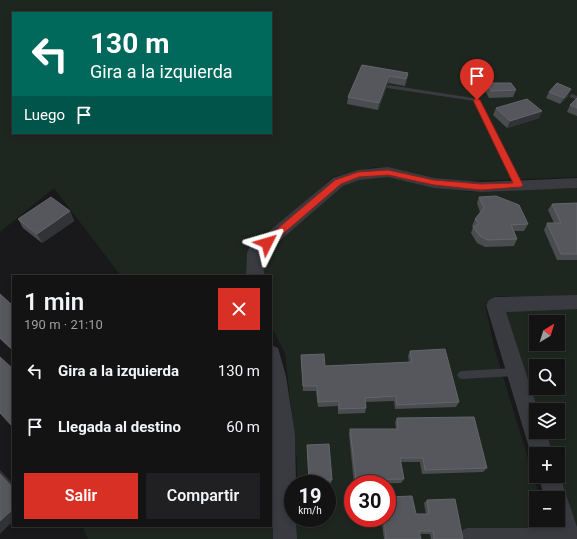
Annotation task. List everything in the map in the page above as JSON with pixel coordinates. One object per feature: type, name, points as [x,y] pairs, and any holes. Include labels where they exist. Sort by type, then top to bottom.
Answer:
[{"type":"street","points":[[255,275],[255,253],[338,182],[358,175],[388,172],[434,183],[481,187],[577,183]]},
{"type":"street","points":[[540,447],[495,305],[577,302]]},
{"type":"street","points":[[272,358],[276,376],[284,435],[285,539]]},
{"type":"street","points":[[565,524],[569,536]]},
{"type":"lane","points":[[389,87],[477,100],[519,185]]},
{"type":"lane","points":[[462,375],[516,372]]},
{"type":"lane","points":[[466,534],[569,536]]},
{"type":"shaded area","points":[[0,0],[577,0],[577,177],[469,181],[437,179],[375,167],[333,177],[250,250],[250,275],[120,275],[54,188],[0,232]]},
{"type":"shaded area","points":[[382,176],[395,177],[441,188],[470,192],[577,188],[577,297],[498,296],[485,304],[494,347],[529,462],[529,483],[535,483],[538,491],[529,491],[529,527],[548,527],[552,539],[297,539],[297,527],[336,527],[336,475],[297,475],[297,461],[285,353],[272,328],[272,275],[263,275],[261,256],[343,185],[357,178]]},
{"type":"shaded area","points":[[577,305],[577,539],[565,499],[565,491],[563,491],[560,483],[565,483],[565,447],[546,447],[543,439],[565,439],[565,403],[533,403],[531,395],[565,395],[565,359],[529,359],[529,391],[499,307]]},
{"type":"shaded area","points":[[272,400],[278,474],[276,539],[88,539],[82,527],[272,527]]},
{"type":"building","points":[[362,65],[408,73],[406,79],[389,76],[379,103],[348,97]]},
{"type":"building","points":[[488,83],[511,83],[516,90],[491,91]]},
{"type":"building","points":[[557,83],[571,89],[564,98],[549,92]]},
{"type":"building","points":[[577,98],[577,108],[570,105]]},
{"type":"building","points":[[527,99],[542,111],[510,121],[496,108]]},
{"type":"building","points":[[496,196],[519,205],[528,224],[511,225],[517,239],[488,240],[480,236],[473,227],[479,224],[475,219],[484,208],[479,197]]},
{"type":"building","points":[[51,197],[70,211],[37,234],[18,219]]},
{"type":"building","points":[[577,203],[577,254],[561,254],[547,223],[561,223],[552,204]]},
{"type":"building","points":[[0,294],[12,305],[12,349],[0,338]]},
{"type":"building","points":[[445,349],[459,402],[397,405],[396,396],[365,398],[366,408],[339,409],[339,401],[318,402],[317,386],[303,386],[301,355],[324,354],[325,366],[412,362],[410,351]]},
{"type":"building","points":[[0,357],[12,368],[12,426],[0,413]]},
{"type":"building","points":[[474,417],[487,468],[425,470],[423,458],[400,458],[404,479],[396,479],[396,475],[355,475],[350,429],[398,429],[397,418]]},
{"type":"building","points":[[329,444],[332,475],[309,475],[307,445]]},
{"type":"building","points":[[0,474],[12,487],[12,510],[0,521]]},
{"type":"building","points":[[412,496],[416,514],[429,514],[427,500],[455,499],[463,539],[434,539],[433,531],[419,531],[421,539],[386,539],[385,527],[396,527],[396,497]]},
{"type":"route","points":[[267,243],[338,182],[358,175],[388,172],[434,183],[481,187],[519,185],[477,100]]}]
